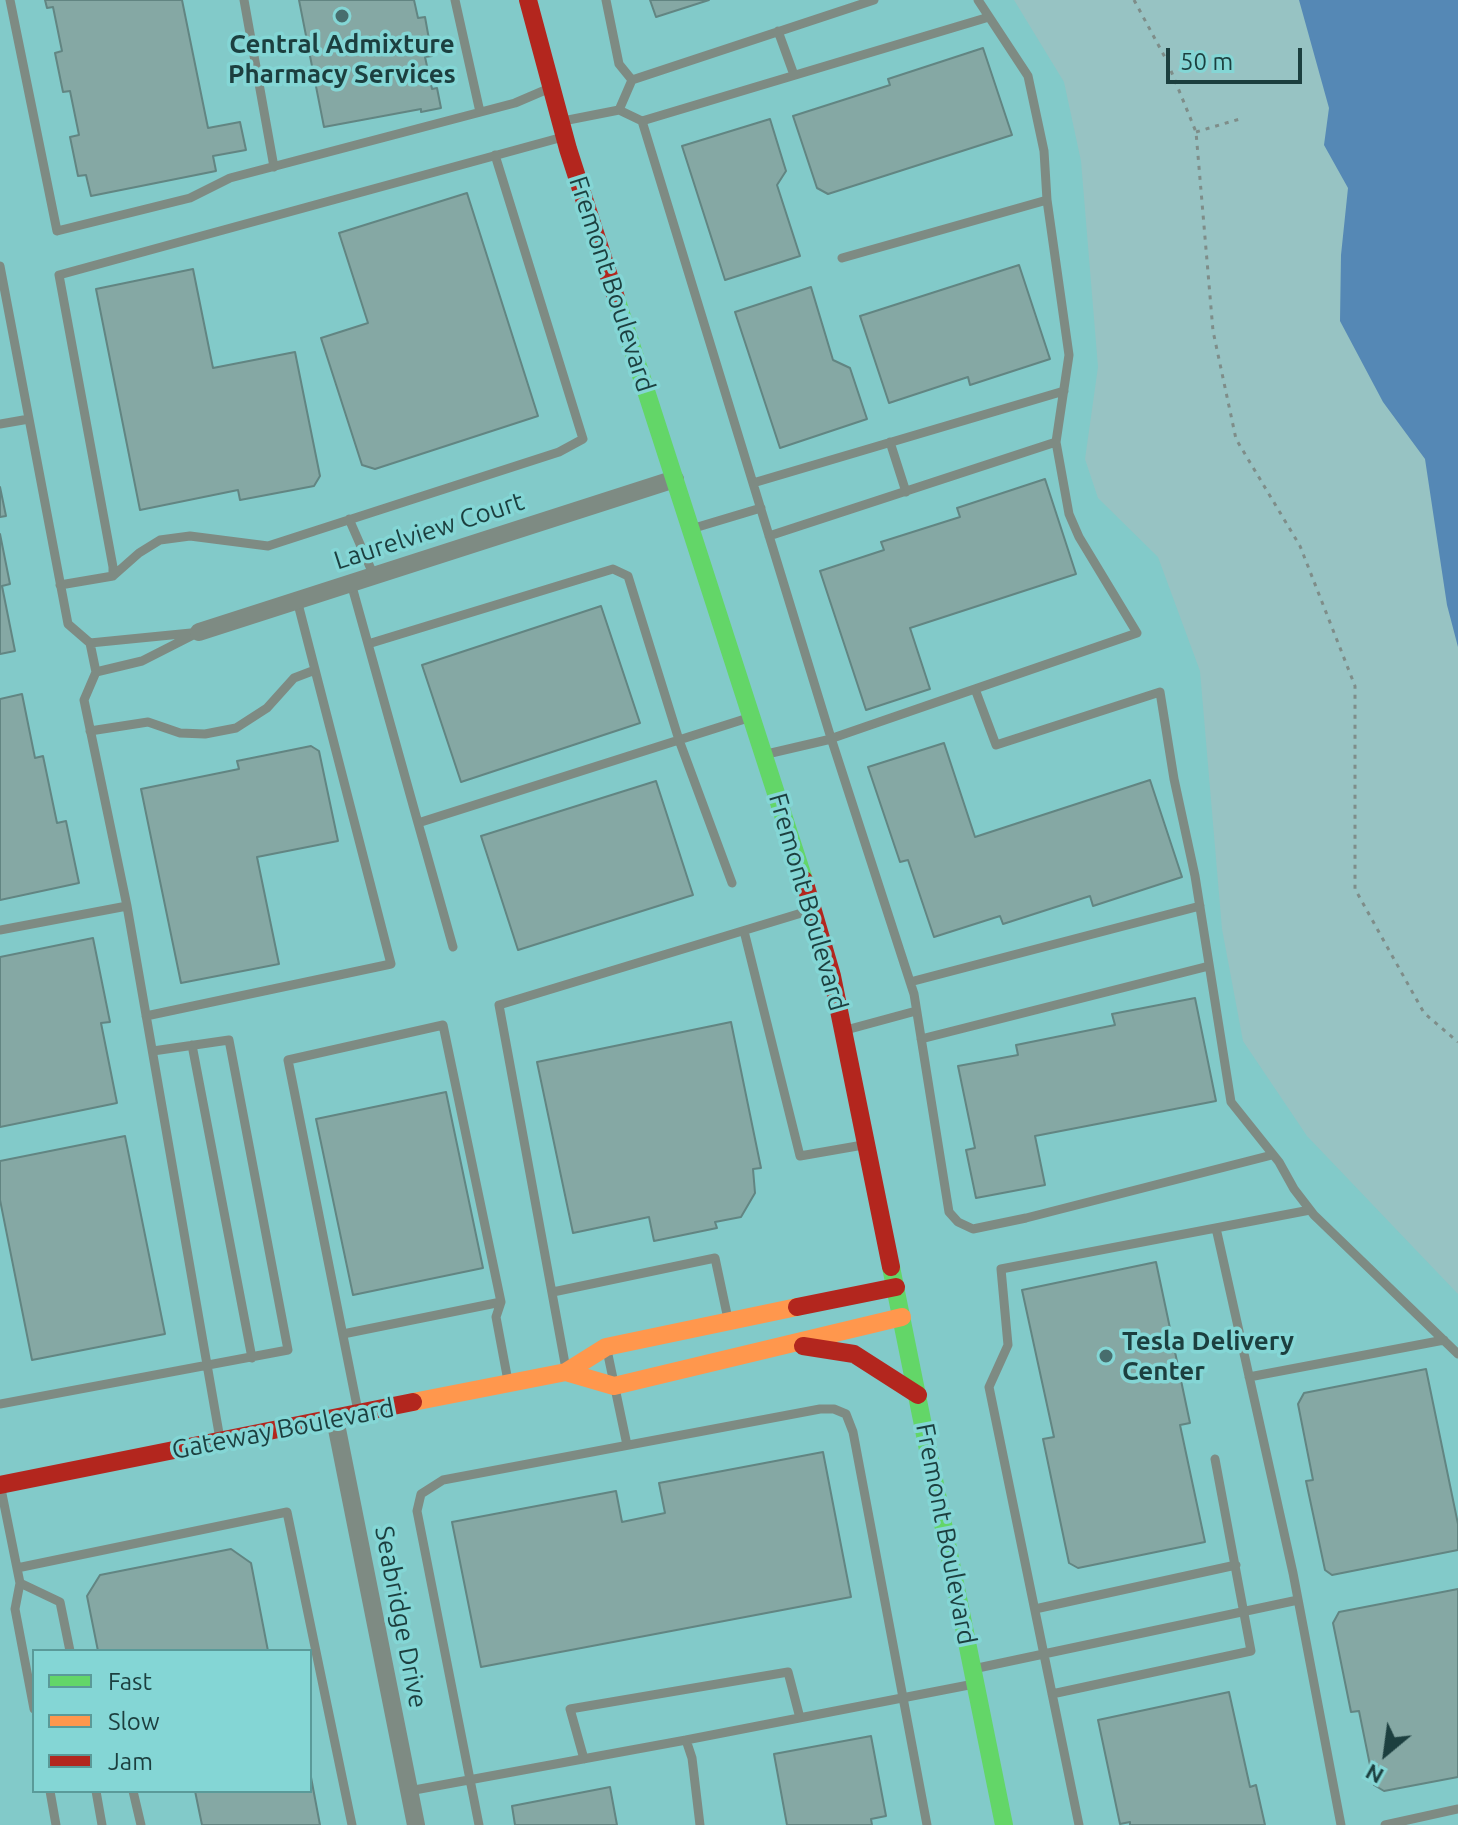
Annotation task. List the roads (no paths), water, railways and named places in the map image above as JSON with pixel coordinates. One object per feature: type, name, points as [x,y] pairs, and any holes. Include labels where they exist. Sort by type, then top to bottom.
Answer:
[{"type":"main road","name":"Fremont Boulevard","points":[[528,0],[562,129],[813,910],[845,1030],[1004,1825]]},
{"type":"main road","name":"Gateway Boulevard","points":[[1,1483],[566,1372],[606,1347],[896,1287]]},
{"type":"main road","name":"Gateway Boulevard","points":[[566,1372],[614,1386],[902,1317]]},
{"type":"main road","points":[[787,1344],[854,1354],[918,1395]]},
{"type":"street","name":"Laurelview Court","points":[[199,632],[675,479]]},
{"type":"street","name":"Seabridge Drive","points":[[335,1419],[416,1825]]},
{"type":"lane","points":[[10,0],[57,231],[190,198],[230,178],[515,103],[550,88]]},
{"type":"lane","points":[[244,0],[274,167]]},
{"type":"lane","points":[[455,0],[480,112]]},
{"type":"lane","points":[[606,0],[619,64],[632,80]]},
{"type":"lane","points":[[619,110],[632,80],[874,0]]},
{"type":"lane","points":[[764,755],[831,738],[1137,633],[1079,537],[1069,514],[1056,442],[1069,355],[1047,200],[1044,151],[1028,76],[978,0]]},
{"type":"lane","points":[[113,576],[59,275],[495,155],[619,110],[642,121],[989,17]]},
{"type":"lane","points":[[778,31],[794,75]]},
{"type":"lane","points":[[642,121],[831,738],[910,982],[949,1212],[958,1222],[973,1229],[1272,1155]]},
{"type":"lane","points":[[60,585],[113,576],[160,540],[190,536],[268,546],[559,452],[583,439],[495,155]]},
{"type":"lane","points":[[842,258],[1047,200]]},
{"type":"lane","points":[[0,266],[68,624],[90,643],[96,672],[84,700],[127,906],[221,1441]]},
{"type":"lane","points":[[753,483],[1064,391]]},
{"type":"lane","points":[[0,424],[29,419]]},
{"type":"lane","points":[[890,442],[906,492]]},
{"type":"lane","points":[[769,536],[1056,442]]},
{"type":"lane","points":[[691,529],[761,508]]},
{"type":"lane","points":[[349,519],[374,576]]},
{"type":"lane","points":[[368,644],[613,569],[628,576],[679,740],[732,883]]},
{"type":"lane","points":[[351,583],[453,947]]},
{"type":"lane","points":[[146,1016],[391,964],[297,600]]},
{"type":"lane","points":[[90,643],[199,632]]},
{"type":"lane","points":[[96,672],[142,661],[199,632]]},
{"type":"lane","points":[[90,731],[148,722],[180,733],[205,734],[236,728],[267,708],[294,678],[315,670]]},
{"type":"lane","points":[[975,689],[996,745],[1160,692],[1200,906],[1231,1102],[1310,1210],[1458,1354]]},
{"type":"lane","points":[[418,823],[751,717]]},
{"type":"lane","points":[[0,930],[127,906]]},
{"type":"lane","points":[[910,982],[1200,906]]},
{"type":"lane","points":[[566,1372],[499,1005],[813,910]]},
{"type":"lane","points":[[744,931],[800,1156],[868,1144]]},
{"type":"lane","points":[[921,1039],[1209,966]]},
{"type":"lane","points":[[845,1030],[916,1011]]},
{"type":"lane","points":[[359,1414],[288,1060],[443,1025],[501,1302],[496,1317],[508,1384]]},
{"type":"lane","points":[[0,1404],[288,1350],[229,1040],[153,1051]]},
{"type":"lane","points":[[192,1045],[252,1358]]},
{"type":"lane","points":[[1079,1825],[989,1387],[1008,1345],[1001,1269],[1310,1210]]},
{"type":"lane","points":[[1216,1228],[1298,1600],[1341,1825]]},
{"type":"lane","points":[[553,1292],[715,1258],[729,1323]]},
{"type":"lane","points":[[343,1334],[501,1302]]},
{"type":"lane","points":[[1249,1377],[1444,1340]]},
{"type":"lane","points":[[606,1347],[627,1445]]},
{"type":"lane","points":[[479,1825],[417,1511],[421,1494],[443,1480],[807,1410],[834,1409],[846,1414],[853,1432],[927,1825]]},
{"type":"lane","points":[[1052,1694],[1251,1651],[1215,1459]]},
{"type":"lane","points":[[1,1483],[20,1583],[15,1609],[32,1698]]},
{"type":"lane","points":[[17,1568],[287,1512],[352,1825]]},
{"type":"lane","points":[[1035,1609],[1236,1565]]},
{"type":"lane","points":[[20,1583],[60,1602],[70,1649]]},
{"type":"lane","points":[[409,1791],[904,1697],[1044,1653],[1298,1600]]},
{"type":"lane","points":[[584,1759],[570,1709],[788,1672],[800,1718]]},
{"type":"lane","points":[[686,1740],[692,1758],[700,1825]]},
{"type":"lane","points":[[50,1793],[56,1825]]},
{"type":"lane","points":[[96,1793],[102,1825]]},
{"type":"lane","points":[[133,1793],[141,1825]]},
{"type":"lane","points":[[1390,1825],[1458,1809]]},
{"type":"place","name":"Central Admixture Pharmacy Services","points":[[342,16]]},
{"type":"place","name":"Tesla Delivery Center","points":[[1106,1356]]}]
